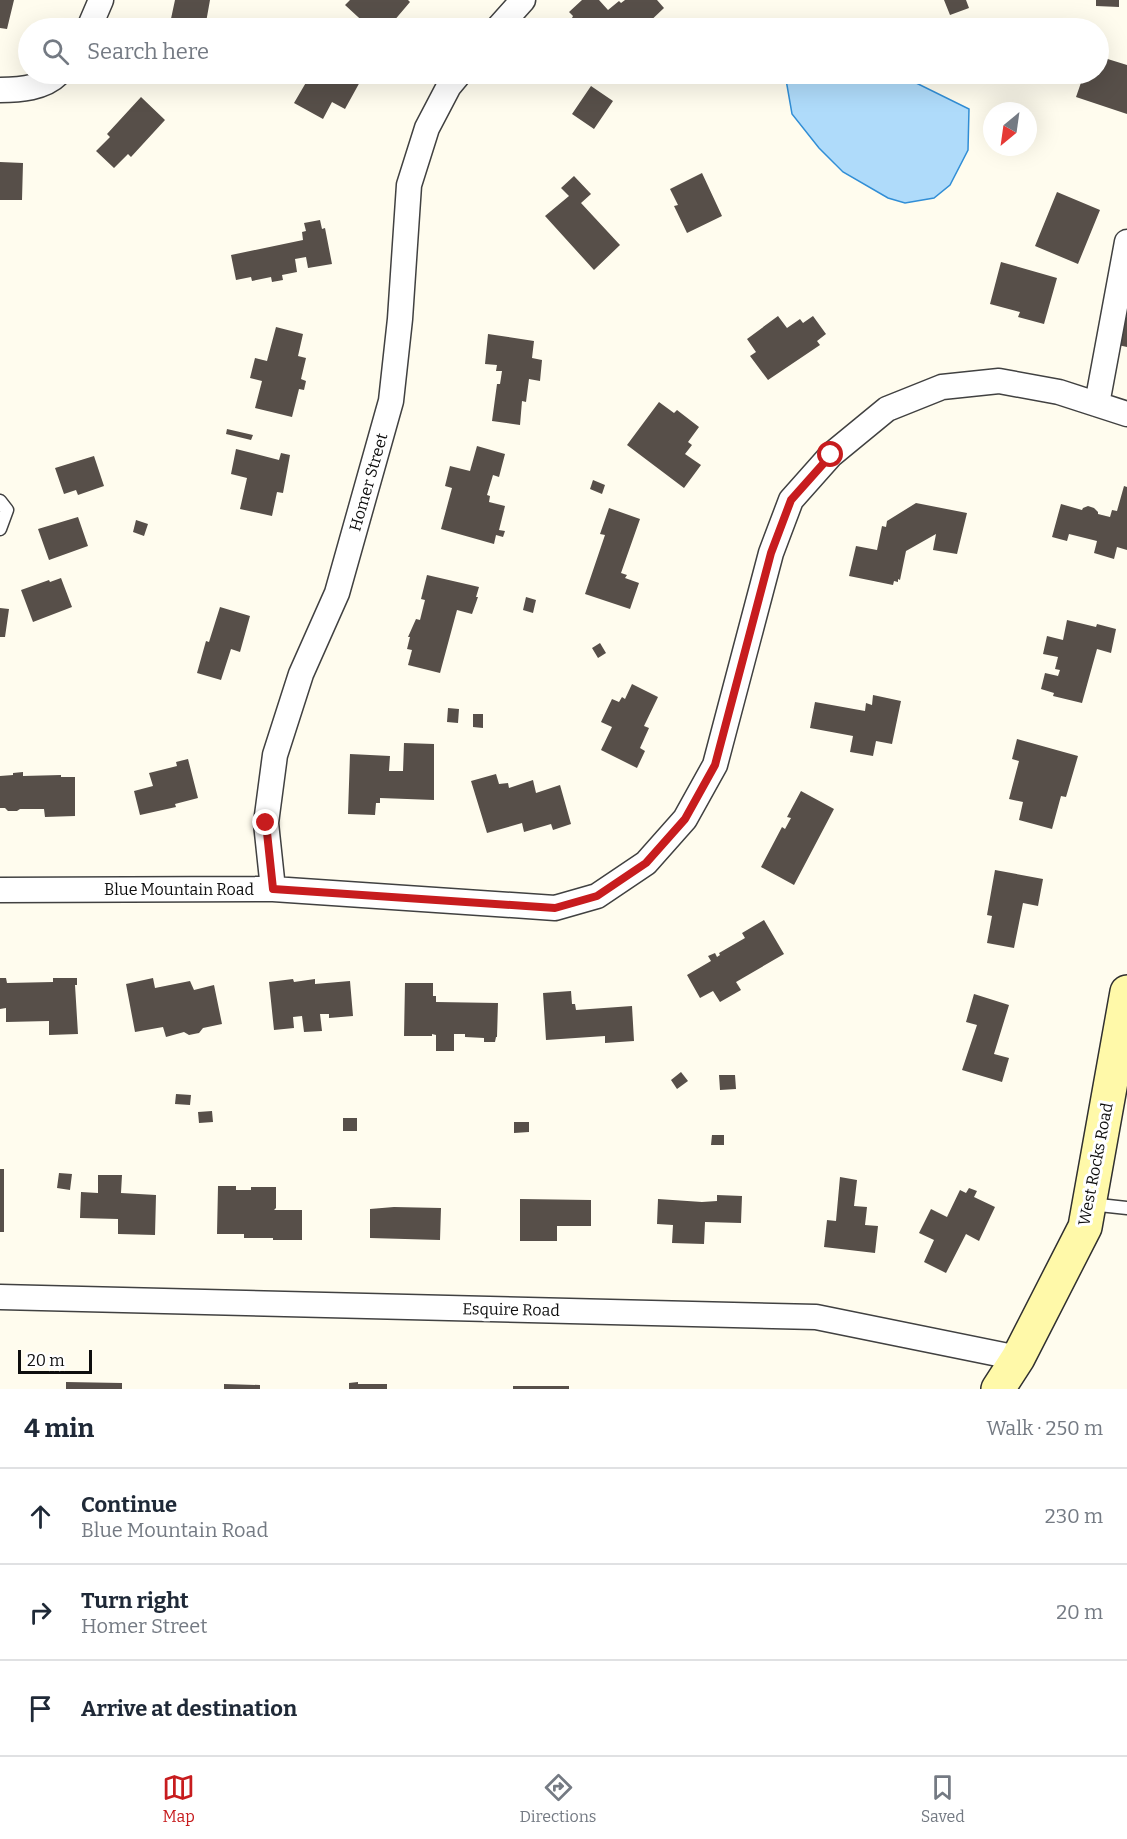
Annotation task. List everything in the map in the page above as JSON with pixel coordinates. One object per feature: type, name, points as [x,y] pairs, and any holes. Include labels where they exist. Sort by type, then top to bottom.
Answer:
[{"type":"main road","name":"West Rocks Road","points":[[998,1389],[1018,1358],[1085,1227],[1127,992]]},
{"type":"street","points":[[93,18],[101,0]]},
{"type":"street","points":[[507,18],[523,0]]},
{"type":"street","points":[[0,90],[22,90],[39,84]]},
{"type":"street","name":"Homer Street","points":[[273,889],[266,823],[275,755],[301,674],[337,593],[391,401],[400,319],[409,185],[427,128],[451,84]]},
{"type":"street","points":[[1097,404],[1127,242]]},
{"type":"street","name":"Blue Mountain Road","points":[[0,890],[273,889],[555,908],[597,896],[646,863],[685,819],[715,765],[771,553],[791,500],[831,455],[886,409],[942,387],[999,381],[1059,392],[1127,414]]},
{"type":"street","name":"Esquire Road","points":[[0,1297],[816,1317],[1018,1358]]},
{"type":"lane","points":[[0,501],[7,510],[0,529]]},
{"type":"lane","points":[[1089,1204],[1127,1208]]},
{"type":"water","points":[[787,84],[918,84],[969,109],[968,150],[950,185],[934,198],[905,203],[888,198],[843,172],[819,148],[792,114]]},
{"type":"building","points":[[0,0],[14,0],[7,29],[0,28]]},
{"type":"building","points":[[175,0],[210,0],[207,18],[171,18]]},
{"type":"building","points":[[350,0],[408,0],[410,2],[396,18],[359,18],[345,5]]},
{"type":"building","points":[[582,0],[599,0],[608,10],[619,1],[621,3],[625,0],[657,0],[664,8],[653,18],[572,18],[569,12]]},
{"type":"building","points":[[944,0],[966,0],[969,8],[950,15]]},
{"type":"building","points":[[1096,0],[1119,0],[1119,7],[1096,6]]},
{"type":"building","points":[[1109,59],[1127,65],[1127,114],[1076,97],[1081,84],[1109,84]]},
{"type":"building","points":[[305,84],[359,84],[345,109],[332,102],[323,119],[294,103]]},
{"type":"building","points":[[591,86],[613,101],[594,129],[572,114]]},
{"type":"building","points":[[141,97],[165,120],[131,157],[128,154],[114,168],[96,151],[110,137],[107,134]]},
{"type":"building","points":[[0,162],[23,163],[22,200],[0,200]]},
{"type":"building","points":[[702,173],[722,216],[687,233],[674,206],[678,205],[670,189]]},
{"type":"building","points":[[574,176],[591,194],[581,203],[620,245],[594,270],[545,216],[569,196],[561,188]]},
{"type":"building","points":[[1057,192],[1100,210],[1078,264],[1035,246]]},
{"type":"building","points":[[320,220],[322,229],[325,228],[332,264],[308,268],[306,257],[295,259],[297,272],[282,275],[283,280],[272,282],[271,277],[252,281],[251,277],[236,280],[231,255],[303,240],[302,232],[306,231],[304,223]]},
{"type":"building","points":[[1001,262],[1057,278],[1044,324],[1018,317],[1020,312],[990,304]]},
{"type":"building","points":[[778,316],[787,328],[800,319],[803,323],[813,316],[826,334],[817,341],[820,345],[768,380],[750,356],[756,352],[747,339]]},
{"type":"building","points":[[1127,317],[1127,347],[1118,345]]},
{"type":"building","points":[[276,327],[303,334],[298,356],[306,358],[301,379],[306,381],[304,390],[299,389],[292,417],[255,408],[262,381],[250,378],[255,358],[267,361]]},
{"type":"building","points":[[488,334],[534,341],[532,358],[542,360],[540,381],[529,379],[526,402],[522,401],[520,425],[492,421],[497,384],[500,384],[502,371],[496,371],[497,365],[485,364]]},
{"type":"building","points":[[659,402],[674,413],[677,410],[699,427],[688,442],[692,445],[685,454],[701,465],[684,488],[627,445]]},
{"type":"building","points":[[227,429],[253,435],[251,440],[226,434]]},
{"type":"building","points":[[477,446],[505,454],[499,477],[493,475],[487,495],[490,496],[489,502],[505,506],[499,530],[505,531],[503,537],[496,535],[494,544],[441,529],[452,488],[445,486],[450,466],[470,471]]},
{"type":"building","points":[[236,449],[279,460],[281,453],[290,455],[283,493],[277,492],[272,516],[240,509],[247,478],[231,474]]},
{"type":"building","points":[[94,456],[104,486],[78,495],[76,490],[64,494],[55,468]]},
{"type":"building","points":[[593,480],[605,485],[602,494],[590,489]]},
{"type":"building","points":[[1124,486],[1127,487],[1127,550],[1117,547],[1114,559],[1094,553],[1097,541],[1069,534],[1067,541],[1052,537],[1061,504],[1082,510],[1088,506],[1094,508],[1098,514],[1110,517],[1112,510],[1117,511]]},
{"type":"building","points":[[916,503],[967,513],[957,554],[933,550],[936,534],[906,551],[900,580],[894,581],[893,585],[849,576],[856,546],[877,550],[882,526],[886,527],[887,521]]},
{"type":"building","points":[[609,508],[640,519],[621,573],[627,575],[625,578],[639,583],[630,609],[585,594],[605,535],[600,534]]},
{"type":"building","points":[[78,517],[88,546],[49,560],[38,529]]},
{"type":"building","points":[[136,520],[148,524],[144,536],[133,532]]},
{"type":"building","points":[[427,575],[479,587],[472,614],[457,610],[440,673],[408,665],[412,650],[407,649],[410,637],[408,637],[416,619],[420,620],[425,600],[421,599]]},
{"type":"building","points":[[61,578],[72,607],[33,622],[21,590]]},
{"type":"building","points":[[526,597],[536,600],[533,613],[523,610]]},
{"type":"building","points":[[220,607],[250,616],[240,652],[231,649],[221,680],[197,673],[206,641],[209,642]]},
{"type":"building","points":[[0,608],[9,609],[5,637],[0,637]]},
{"type":"building","points":[[1067,620],[1116,629],[1111,653],[1097,649],[1082,703],[1053,696],[1054,693],[1041,689],[1045,673],[1058,676],[1060,670],[1055,669],[1058,657],[1043,654],[1047,636],[1063,640]]},
{"type":"building","points":[[600,643],[606,653],[598,658],[592,648]]},
{"type":"building","points":[[632,684],[658,697],[644,726],[649,728],[640,748],[645,751],[637,768],[601,750],[612,727],[601,722],[612,699],[619,702],[622,697],[625,699]]},
{"type":"building","points":[[873,695],[901,701],[892,744],[876,741],[873,756],[850,752],[853,736],[810,728],[815,702],[865,711],[866,703],[872,705]]},
{"type":"building","points":[[448,708],[459,709],[458,723],[447,722]]},
{"type":"building","points":[[473,714],[483,714],[483,728],[473,727]]},
{"type":"building","points":[[1017,739],[1078,756],[1066,797],[1061,796],[1052,829],[1019,820],[1023,802],[1009,799],[1019,761],[1012,759]]},
{"type":"building","points":[[404,743],[434,744],[434,800],[380,798],[380,803],[376,803],[375,815],[348,814],[350,754],[390,756],[389,771],[403,771]]},
{"type":"building","points":[[188,759],[198,798],[175,804],[176,807],[140,815],[134,791],[153,786],[149,773],[177,766],[176,762]]},
{"type":"building","points":[[23,772],[23,776],[75,777],[75,816],[45,817],[44,809],[8,811],[0,808],[0,776]]},
{"type":"building","points":[[496,774],[499,784],[508,783],[509,788],[533,780],[536,793],[560,785],[571,824],[553,830],[551,824],[524,832],[522,823],[487,833],[471,781]]},
{"type":"building","points":[[801,791],[834,809],[794,885],[761,867],[782,827],[785,829],[791,818],[787,817]]},
{"type":"building","points":[[995,870],[1043,879],[1038,906],[1023,903],[1014,948],[987,943],[992,916],[987,915]]},
{"type":"building","points":[[764,920],[784,954],[736,982],[741,990],[720,1002],[713,991],[700,998],[687,975],[711,961],[708,956],[715,953],[717,957],[719,953],[745,938],[742,933]]},
{"type":"building","points":[[0,978],[6,978],[7,983],[53,982],[53,978],[77,978],[77,985],[75,985],[78,1034],[49,1035],[49,1021],[6,1022],[6,1008],[0,1009]]},
{"type":"building","points":[[153,978],[155,988],[190,981],[194,990],[214,985],[222,1024],[203,1028],[199,1033],[189,1035],[184,1032],[166,1037],[163,1027],[135,1032],[126,984]]},
{"type":"building","points":[[293,979],[294,982],[315,979],[315,984],[350,981],[353,1016],[329,1018],[329,1014],[320,1014],[322,1031],[304,1032],[302,1016],[293,1017],[294,1028],[274,1030],[269,982]]},
{"type":"building","points":[[405,983],[433,983],[433,996],[436,996],[436,1002],[498,1003],[495,1042],[484,1042],[484,1038],[465,1037],[465,1034],[454,1034],[454,1051],[436,1051],[436,1035],[404,1036]]},
{"type":"building","points":[[571,991],[572,1004],[575,1004],[576,1010],[632,1006],[634,1041],[605,1043],[605,1036],[546,1040],[543,993]]},
{"type":"building","points":[[974,994],[1009,1005],[994,1054],[1009,1058],[1002,1082],[962,1070],[977,1025],[966,1022]]},
{"type":"building","points":[[681,1072],[688,1081],[677,1089],[671,1080]]},
{"type":"building","points":[[719,1075],[735,1075],[736,1089],[720,1090]]},
{"type":"building","points":[[176,1094],[191,1095],[190,1105],[175,1104]]},
{"type":"building","points":[[212,1111],[213,1122],[199,1123],[198,1112]]},
{"type":"building","points":[[343,1118],[357,1118],[357,1131],[343,1131]]},
{"type":"building","points":[[514,1122],[529,1122],[529,1132],[514,1133]]},
{"type":"building","points":[[712,1135],[724,1135],[724,1145],[711,1145]]},
{"type":"building","points":[[0,1169],[4,1169],[4,1232],[0,1232]]},
{"type":"building","points":[[59,1173],[72,1174],[70,1190],[57,1188]]},
{"type":"building","points":[[98,1175],[122,1175],[121,1193],[156,1195],[155,1235],[118,1234],[118,1219],[80,1218],[81,1192],[98,1193]]},
{"type":"building","points":[[840,1177],[857,1180],[854,1206],[867,1207],[865,1225],[878,1226],[875,1253],[824,1247],[827,1220],[836,1221]]},
{"type":"building","points":[[218,1186],[236,1186],[236,1190],[251,1190],[251,1187],[276,1187],[276,1208],[274,1210],[302,1210],[302,1240],[244,1238],[244,1234],[217,1234]]},
{"type":"building","points":[[969,1188],[977,1191],[974,1197],[995,1207],[979,1241],[966,1234],[946,1273],[924,1262],[934,1240],[919,1233],[931,1209],[947,1217],[960,1190],[966,1193]]},
{"type":"building","points":[[717,1195],[742,1196],[741,1223],[705,1222],[704,1244],[672,1243],[673,1225],[657,1224],[658,1199],[717,1201]]},
{"type":"building","points":[[520,1199],[591,1200],[591,1226],[557,1226],[557,1241],[520,1241]]},
{"type":"building","points":[[441,1208],[440,1240],[370,1238],[370,1209]]},
{"type":"building","points":[[66,1382],[122,1383],[122,1389],[66,1389]]},
{"type":"building","points":[[358,1382],[358,1384],[387,1384],[387,1389],[349,1389],[349,1383]]},
{"type":"building","points":[[224,1384],[260,1385],[260,1389],[224,1389]]},
{"type":"building","points":[[513,1386],[569,1386],[569,1389],[513,1389]]},
{"type":"route","points":[[266,823],[273,889],[555,908],[597,896],[646,863],[685,819],[715,765],[771,553],[791,500],[831,455]]}]
